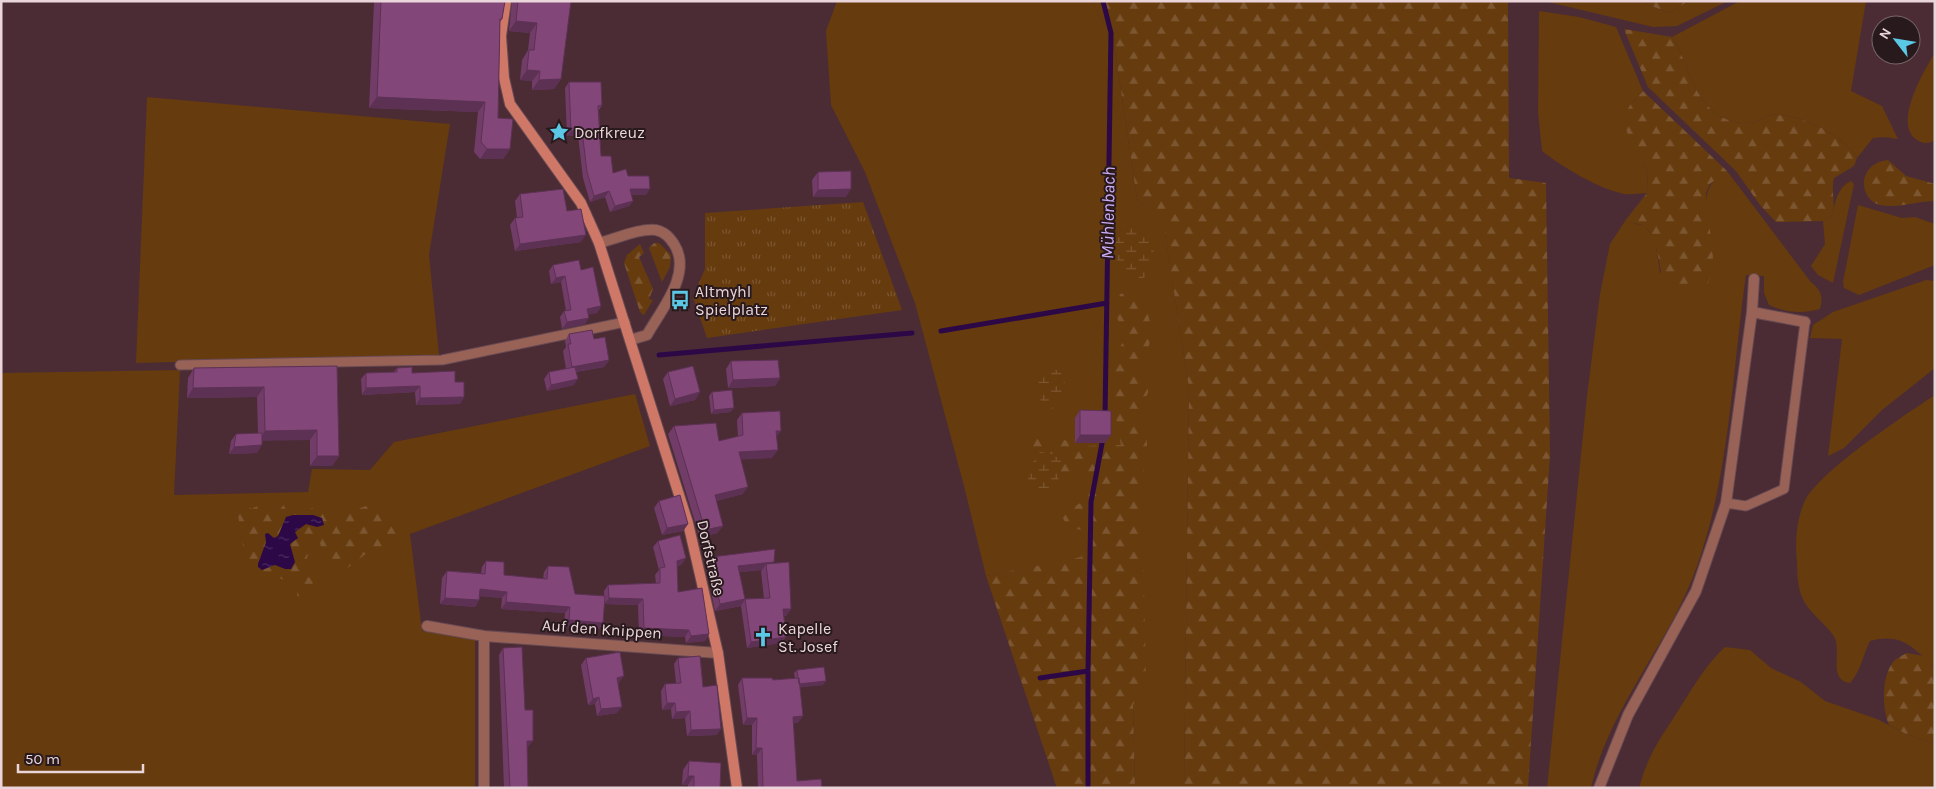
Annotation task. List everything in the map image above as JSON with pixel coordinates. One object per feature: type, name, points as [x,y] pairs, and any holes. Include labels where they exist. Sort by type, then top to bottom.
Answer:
[{"type":"main road","name":"Dorfstraße","points":[[506,1],[501,36],[504,78],[510,104],[548,154],[581,203],[600,243],[688,523],[718,652],[737,788]]},
{"type":"street","points":[[600,243],[640,232],[656,230],[667,234],[677,250],[681,266],[670,294],[647,335],[630,340]]},
{"type":"street","points":[[1599,788],[1628,714],[1696,591],[1726,503],[1752,312],[1754,279]]},
{"type":"street","points":[[1752,312],[1805,322]]},
{"type":"street","name":"Auf den Knippen","points":[[427,626],[484,636],[718,652]]},
{"type":"street","points":[[484,636],[484,788]]},
{"type":"lane","points":[[180,365],[442,360],[625,322]]},
{"type":"lane","points":[[1726,503],[1746,506],[1784,489],[1805,322]]},
{"type":"green space","points":[[837,1],[1091,1],[1113,37],[1137,199],[1164,226],[1189,388],[1184,788],[1135,788],[1133,705],[1081,558],[986,576],[915,303],[865,172],[831,105],[826,31]]},
{"type":"green space","points":[[1091,1],[1508,1],[1509,178],[1546,183],[1550,455],[1528,788],[1184,788],[1189,388],[1164,227],[1137,199],[1113,37]]},
{"type":"green space","points":[[1544,1],[1639,1],[1669,13],[1689,1],[1728,1],[1677,26],[1653,27]]},
{"type":"green space","points":[[1639,1],[1689,1],[1669,13]]},
{"type":"green space","points":[[1740,1],[1866,1],[1851,91],[1882,106],[1898,139],[1873,138],[1857,158],[1842,141],[1807,121],[1783,115],[1770,115],[1758,121],[1743,123],[1727,120],[1718,115],[1709,107],[1696,88],[1672,37]]},
{"type":"green space","points":[[1539,11],[1579,17],[1616,27],[1643,91],[1630,105],[1643,164],[1648,171],[1647,193],[1624,194],[1603,187],[1570,170],[1542,151],[1538,112]]},
{"type":"green space","points":[[1624,29],[1672,37],[1696,88],[1709,107],[1718,115],[1732,121],[1748,123],[1758,121],[1770,115],[1783,115],[1807,121],[1842,141],[1857,158],[1854,166],[1834,178],[1833,214],[1823,221],[1776,222],[1760,205],[1736,171],[1648,87]]},
{"type":"green space","points":[[1935,53],[1935,140],[1924,143],[1917,140],[1910,133],[1908,122],[1909,110],[1912,97]]},
{"type":"green space","points":[[1643,91],[1727,171],[1710,184],[1706,193],[1713,266],[1711,277],[1706,286],[1679,292],[1665,286],[1653,237],[1644,226],[1625,221],[1647,193],[1648,171],[1631,146],[1623,118],[1630,105]]},
{"type":"green space","points":[[147,97],[450,124],[429,255],[439,355],[136,363]]},
{"type":"green space","points":[[1888,160],[1906,176],[1935,184],[1935,201],[1886,206],[1873,201],[1865,189],[1864,181],[1866,174],[1871,167]]},
{"type":"green space","points":[[1727,171],[1810,281],[1819,290],[1822,300],[1820,309],[1794,312],[1769,305],[1764,293],[1764,276],[1746,275],[1729,422],[1717,495],[1697,566],[1672,622],[1611,730],[1591,788],[1547,788],[1587,396],[1600,294],[1610,244],[1625,221],[1645,226],[1655,239],[1660,273],[1711,244],[1706,213],[1707,193],[1717,177]]},
{"type":"green space","points":[[1851,181],[1854,184],[1833,283],[1818,275],[1811,266],[1825,244],[1823,221],[1833,214],[1840,191]]},
{"type":"green space","points":[[863,202],[902,310],[707,338],[693,297],[705,269],[705,213]]},
{"type":"green space","points":[[1858,205],[1902,218],[1915,217],[1935,224],[1935,265],[1859,295],[1844,288],[1843,282]]},
{"type":"green space","points":[[1126,224],[1145,232],[1153,244],[1153,259],[1150,267],[1145,277],[1136,281],[1119,264],[1115,253],[1116,229]]},
{"type":"green space","points":[[654,243],[659,243],[671,255],[670,267],[662,282],[649,248]]},
{"type":"green space","points":[[640,244],[644,253],[639,257],[653,289],[649,299],[653,300],[644,315],[640,312],[624,263],[627,255]]},
{"type":"green space","points":[[1926,280],[1935,281],[1935,368],[1882,410],[1844,448],[1828,456],[1842,339],[1810,338],[1813,325],[1833,312]]},
{"type":"green space","points":[[1130,292],[1146,309],[1151,330],[1147,352],[1137,373],[1148,386],[1148,393],[1138,412],[1146,428],[1147,445],[1142,485],[1146,684],[1133,705],[1135,788],[1057,788],[986,576],[1081,557],[1084,531],[1067,526],[1063,518],[1084,500],[1092,482],[1087,477],[1079,475],[1060,492],[1054,490],[1047,453],[1020,445],[1015,437],[1042,434],[1048,440],[1059,438],[1082,446],[1121,445],[1114,403],[1113,371],[1121,345],[1130,336],[1117,317],[1116,307],[1120,294]]},
{"type":"green space","points":[[1051,367],[1063,374],[1066,389],[1052,409],[1046,406],[1039,398],[1037,389],[1039,372]]},
{"type":"green space","points":[[180,370],[174,495],[308,492],[312,469],[370,470],[394,442],[635,394],[650,446],[410,534],[422,631],[475,638],[475,788],[1,788],[1,373]]},
{"type":"green space","points":[[1935,395],[1935,668],[1913,648],[1899,640],[1881,639],[1870,641],[1859,668],[1850,683],[1839,676],[1836,641],[1833,635],[1808,607],[1801,593],[1796,548],[1801,510],[1812,491],[1843,461]]},
{"type":"green space","points":[[1040,452],[1053,454],[1062,462],[1056,483],[1042,499],[1031,486],[1028,476],[1031,465]]},
{"type":"green space","points":[[286,502],[294,502],[307,510],[325,506],[346,513],[366,506],[397,527],[402,535],[397,544],[372,549],[349,567],[337,572],[324,559],[320,543],[304,540],[301,544],[308,555],[305,565],[308,568],[307,576],[313,580],[313,584],[305,590],[307,598],[302,607],[298,607],[296,578],[286,581],[275,576],[258,579],[247,570],[238,515],[238,509],[246,505],[252,509],[266,504],[278,512]]},
{"type":"green space","points":[[1725,647],[1750,650],[1771,668],[1801,682],[1825,701],[1877,719],[1906,734],[1935,744],[1935,788],[1639,788],[1647,764],[1662,736],[1701,675]]},
{"type":"green space","points":[[1907,653],[1924,656],[1935,669],[1935,744],[1906,734],[1889,725],[1884,701],[1887,675],[1894,661]]},
{"type":"water","points":[[313,515],[322,518],[324,525],[317,527],[306,524],[295,532],[298,538],[290,544],[295,562],[291,569],[275,565],[262,570],[258,567],[258,564],[266,542],[265,534],[268,533],[274,538],[278,536],[286,517]]},
{"type":"building","points":[[381,1],[505,1],[502,19],[500,19],[498,118],[513,119],[510,149],[487,149],[481,142],[485,102],[377,97]]},
{"type":"building","points":[[518,1],[571,1],[561,79],[539,80],[540,71],[527,70],[529,50],[534,50],[537,23],[516,21]]},
{"type":"building","points":[[569,82],[601,82],[602,105],[598,106],[601,156],[611,156],[613,173],[626,169],[628,176],[649,176],[650,189],[630,189],[633,201],[615,206],[609,191],[594,196],[587,172],[582,130],[571,131]]},
{"type":"building","points":[[851,171],[851,189],[818,190],[818,172]]},
{"type":"building","points":[[563,189],[567,211],[581,209],[586,235],[520,244],[515,218],[523,217],[520,194]]},
{"type":"building","points":[[579,260],[581,270],[593,267],[601,306],[587,309],[589,318],[567,322],[564,311],[571,310],[565,276],[556,278],[553,265]]},
{"type":"building","points":[[592,330],[594,339],[605,337],[609,360],[572,367],[568,344],[571,344],[569,334]]},
{"type":"building","points":[[778,360],[780,378],[733,380],[731,361]]},
{"type":"building","points":[[337,366],[339,456],[317,456],[317,430],[265,431],[264,387],[193,388],[194,368]]},
{"type":"building","points":[[693,366],[700,392],[675,399],[668,372]]},
{"type":"building","points":[[412,367],[412,373],[455,371],[455,382],[464,382],[464,397],[420,398],[420,386],[366,388],[366,373],[397,372],[397,368]]},
{"type":"building","points":[[575,367],[578,379],[551,385],[549,372]]},
{"type":"building","points":[[732,390],[734,408],[714,410],[712,392]]},
{"type":"building","points":[[1080,410],[1111,411],[1111,435],[1080,435]]},
{"type":"building","points":[[780,411],[781,431],[776,431],[778,450],[739,452],[748,487],[715,495],[723,526],[705,530],[674,426],[716,423],[719,441],[743,435],[742,413]]},
{"type":"building","points":[[262,433],[262,445],[234,447],[236,434]]},
{"type":"building","points":[[680,495],[688,524],[667,528],[659,501]]},
{"type":"building","points":[[680,535],[686,558],[677,561],[678,592],[702,588],[709,634],[691,636],[689,630],[644,628],[643,599],[609,598],[608,585],[660,583],[660,568],[665,567],[658,541]]},
{"type":"building","points":[[775,549],[774,562],[738,566],[745,599],[720,604],[716,585],[719,584],[712,557]]},
{"type":"building","points":[[486,561],[504,562],[504,575],[547,579],[548,566],[569,567],[575,594],[605,596],[603,623],[569,620],[570,607],[506,602],[507,592],[480,589],[479,600],[445,598],[447,571],[485,574]]},
{"type":"building","points":[[789,562],[791,609],[783,609],[786,637],[751,642],[745,599],[770,598],[766,564]]},
{"type":"building","points":[[522,647],[525,710],[533,710],[533,741],[527,741],[528,788],[510,788],[503,648]]},
{"type":"building","points":[[620,652],[624,676],[617,678],[622,707],[601,709],[599,697],[593,699],[586,658]]},
{"type":"building","points":[[700,656],[703,687],[717,685],[721,729],[691,730],[690,711],[676,712],[675,703],[667,703],[665,684],[681,683],[678,658]]},
{"type":"building","points":[[824,667],[826,681],[799,684],[797,670]]},
{"type":"building","points":[[742,678],[772,678],[773,680],[799,678],[803,716],[793,717],[797,781],[821,779],[822,788],[763,788],[762,748],[756,748],[757,718],[747,718]]},
{"type":"building","points":[[689,761],[721,763],[720,788],[694,788],[694,776],[688,776]]},
{"type":"waterway","name":"Mühlenbach","points":[[1103,1],[1111,33],[1105,417]]},
{"type":"waterway","points":[[941,331],[1107,303]]},
{"type":"waterway","points":[[659,355],[912,333]]},
{"type":"waterway","points":[[1040,678],[1088,671],[1091,502],[1103,438]]},
{"type":"waterway","points":[[1088,671],[1088,788]]},
{"type":"place","name":"Dorfkreuz","points":[[559,132]]},
{"type":"place","name":"Altmyhl Spielplatz","points":[[680,300]]},
{"type":"place","name":"Kapelle St. Josef","points":[[763,637]]}]
